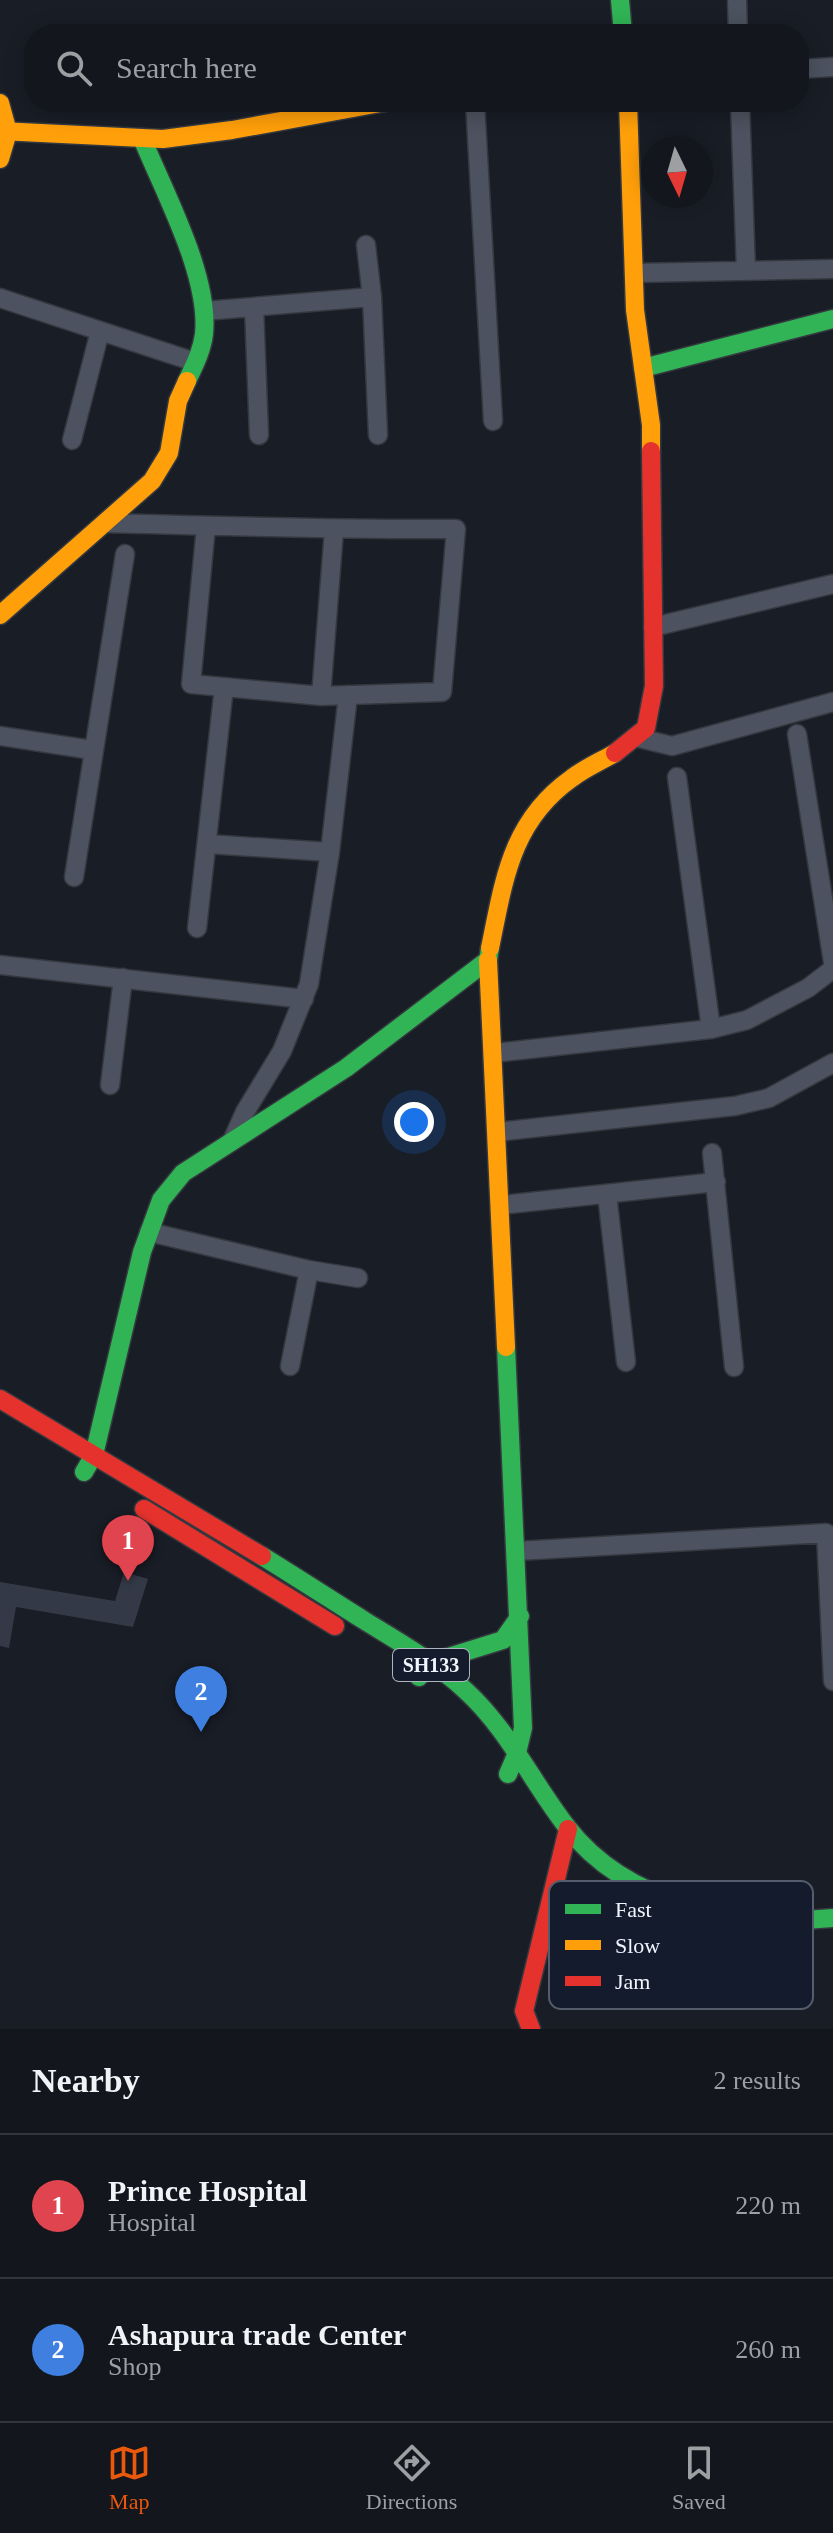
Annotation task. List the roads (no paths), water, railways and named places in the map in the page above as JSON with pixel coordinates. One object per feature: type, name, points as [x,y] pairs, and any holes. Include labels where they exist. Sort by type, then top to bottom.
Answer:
[{"type":"main road","points":[[620,0],[622,24]]},
{"type":"main road","points":[[0,103],[4,132],[0,159]]},
{"type":"main road","points":[[4,132],[163,139],[331,112]]},
{"type":"main road","points":[[508,1774],[523,1728],[488,960],[507,865],[533,813],[571,778],[620,750],[646,728],[654,686],[651,425],[635,310],[628,112]]},
{"type":"main road","points":[[0,615],[152,481],[169,453],[178,401],[204,335],[204,311],[195,267],[142,138]]},
{"type":"main road","points":[[643,368],[833,319]]},
{"type":"main road","points":[[104,1484],[78,1468],[94,1455],[142,1252],[161,1200],[183,1173],[346,1068],[488,960]]},
{"type":"main road","name":"SH133","points":[[0,1399],[273,1562],[424,1670],[463,1688],[482,1707],[517,1753],[568,1829],[598,1859],[633,1881]]},
{"type":"main road","points":[[129,1500],[350,1635]]},
{"type":"main road","points":[[399,1665],[424,1670],[503,1640],[520,1616]]},
{"type":"main road","points":[[424,1670],[437,1691]]},
{"type":"main road","points":[[457,1707],[476,1729]]},
{"type":"main road","points":[[492,1751],[564,1848],[603,1881]]},
{"type":"main road","points":[[556,1881],[568,1829]]},
{"type":"main road","points":[[531,2029],[524,2011],[549,1909]]},
{"type":"main road","name":"SH133","points":[[813,1921],[833,1918]]},
{"type":"street","points":[[737,0],[738,24]]},
{"type":"street","points":[[809,68],[833,67]]},
{"type":"street","points":[[476,112],[493,421]]},
{"type":"street","points":[[740,112],[746,271]]},
{"type":"street","points":[[366,245],[372,297],[378,435]]},
{"type":"street","points":[[634,273],[833,269]]},
{"type":"street","points":[[204,311],[372,297]]},
{"type":"street","points":[[0,298],[195,362]]},
{"type":"street","points":[[254,307],[259,435]]},
{"type":"street","points":[[72,440],[100,331]]},
{"type":"street","points":[[106,523],[206,526],[334,530],[456,529],[442,692],[321,696],[191,684],[206,526]]},
{"type":"street","points":[[321,696],[334,530]]},
{"type":"street","points":[[74,877],[125,554]]},
{"type":"street","points":[[653,627],[833,584]]},
{"type":"street","points":[[197,928],[224,687]]},
{"type":"street","points":[[232,1141],[245,1112],[282,1051],[304,999],[313,964],[330,852],[348,695]]},
{"type":"street","points":[[635,737],[672,746],[833,702]]},
{"type":"street","points":[[797,734],[833,962]]},
{"type":"street","points":[[0,736],[92,750]]},
{"type":"street","points":[[677,777],[711,1029]]},
{"type":"street","points":[[208,844],[330,852]]},
{"type":"street","points":[[0,965],[304,999]]},
{"type":"street","points":[[494,1053],[711,1029],[747,1020],[808,988],[833,969]]},
{"type":"street","points":[[110,1085],[123,978]]},
{"type":"street","points":[[497,1132],[735,1106],[769,1098],[833,1064]]},
{"type":"street","points":[[712,1153],[734,1367]]},
{"type":"street","points":[[501,1205],[716,1182]]},
{"type":"street","points":[[607,1194],[626,1362]]},
{"type":"street","points":[[149,1232],[309,1270],[358,1278]]},
{"type":"street","points":[[290,1366],[309,1270]]},
{"type":"street","points":[[517,1551],[826,1533],[833,1681]]},
{"type":"place","name":"Prince Hospital","points":[[128,1581]]},
{"type":"place","name":"Ashapura trade Center","points":[[201,1732]]}]
